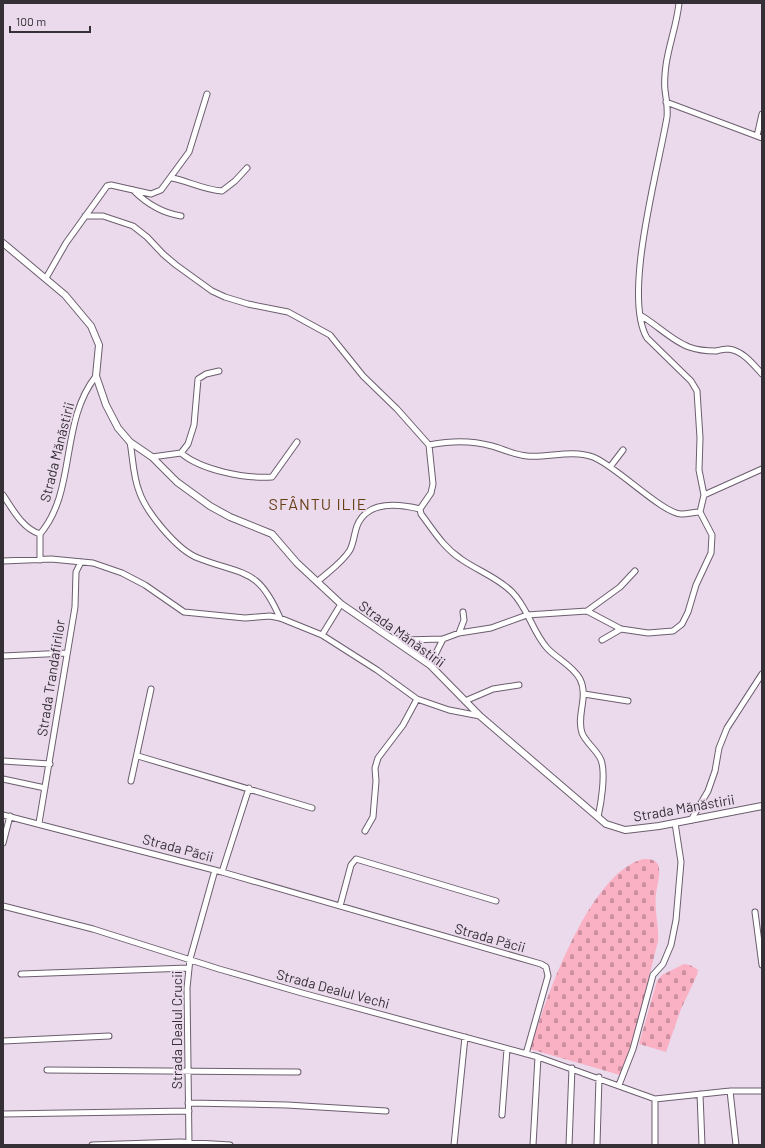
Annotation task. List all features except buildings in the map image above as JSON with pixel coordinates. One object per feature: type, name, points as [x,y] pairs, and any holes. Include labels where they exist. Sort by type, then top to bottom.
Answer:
[{"type":"street","points":[[587,611],[621,629],[648,633],[665,633],[673,631],[682,624],[688,612],[696,585],[707,563],[713,542],[710,527],[700,512],[704,495],[699,470],[700,438],[697,391],[691,381],[647,338],[640,315],[638,289],[641,258],[651,197],[667,115],[664,88],[666,65],[679,3]]},
{"type":"street","points":[[46,278],[66,243],[107,186],[110,185],[151,194],[157,192],[172,178],[190,152],[207,94]]},
{"type":"street","points":[[666,102],[759,137],[762,114]]},
{"type":"street","points":[[172,178],[222,191],[236,182],[247,168]]},
{"type":"street","points":[[132,190],[161,211],[181,216]]},
{"type":"street","points":[[85,216],[103,216],[133,226],[181,269],[225,297],[248,304],[288,312],[324,330],[338,343],[363,376],[397,409],[429,445],[433,484],[431,493],[420,509],[421,514],[446,548],[461,559],[503,584],[521,602],[540,640],[550,651],[576,673],[580,679],[584,694],[581,724],[582,731],[586,740],[601,760],[601,803],[598,817]]},
{"type":"street","name":"Strada Mănăstirii","points":[[3,243],[46,278],[82,313],[96,336],[99,354],[96,376],[81,400],[73,425],[67,467],[56,507],[51,520],[40,534]]},
{"type":"street","points":[[640,315],[657,325],[675,340],[690,347],[710,351],[735,350],[750,360],[762,374]]},
{"type":"street","points":[[152,457],[180,453],[188,444],[194,425],[198,378],[206,374],[219,371]]},
{"type":"street","name":"Strada Mănăstirii","points":[[96,376],[108,412],[130,442],[152,457],[177,482],[210,506],[230,517],[272,534],[317,582],[341,604],[430,666],[480,716],[606,824],[625,830],[675,823],[762,806]]},
{"type":"street","points":[[429,445],[465,440],[492,446],[524,456],[561,453],[593,457],[610,467],[670,510],[682,514],[700,512]]},
{"type":"street","points":[[130,442],[138,491],[145,505],[168,534],[185,550],[198,558],[239,571],[253,578],[262,585],[269,594],[280,618]]},
{"type":"street","points":[[180,453],[190,461],[227,474],[272,477],[297,442]]},
{"type":"street","points":[[610,467],[623,450]]},
{"type":"street","points":[[704,495],[762,469]]},
{"type":"street","points":[[3,495],[25,526],[31,532],[40,534],[40,560]]},
{"type":"street","points":[[317,582],[347,554],[354,539],[357,526],[368,513],[387,504],[420,509]]},
{"type":"street","points":[[3,561],[70,561],[105,566],[145,585],[184,612],[245,618],[270,616],[280,618],[322,635],[377,670],[417,699],[449,710],[480,716]]},
{"type":"street","points":[[70,561],[76,572]]},
{"type":"street","name":"Strada Trandafirilor","points":[[39,823],[75,607],[76,572],[81,562]]},
{"type":"street","points":[[390,638],[404,640],[443,639],[459,633],[491,628],[527,616],[587,611],[620,587],[635,571]]},
{"type":"street","points":[[322,635],[341,604]]},
{"type":"street","points":[[459,633],[464,620],[463,612]]},
{"type":"street","points":[[602,640],[621,629]]},
{"type":"street","points":[[430,666],[443,639]]},
{"type":"street","points":[[3,656],[67,653]]},
{"type":"street","points":[[691,820],[708,791],[715,771],[719,748],[727,728],[762,674]]},
{"type":"street","points":[[465,701],[493,689],[518,685]]},
{"type":"street","points":[[131,781],[138,756],[151,689]]},
{"type":"street","points":[[584,694],[628,701]]},
{"type":"street","points":[[366,831],[373,817],[376,781],[375,768],[378,758],[403,725],[417,699]]},
{"type":"street","points":[[138,756],[312,808]]},
{"type":"street","points":[[3,761],[50,764]]},
{"type":"street","points":[[3,779],[45,788]]},
{"type":"street","points":[[222,872],[249,788]]},
{"type":"street","name":"Strada Păcii","points":[[3,815],[39,823],[215,870],[546,967],[548,976],[526,1054]]},
{"type":"street","points":[[3,843],[10,816]]},
{"type":"street","points":[[619,1085],[633,1049],[652,975],[663,964],[671,945],[676,920],[681,862],[675,823]]},
{"type":"street","points":[[340,906],[351,865],[356,859],[496,901]]},
{"type":"street","name":"Strada Dealul Crucii","points":[[189,1144],[188,968],[215,870]]},
{"type":"street","name":"Strada Dealul Vechi","points":[[3,906],[93,929],[219,969],[538,1057],[655,1099]]},
{"type":"street","points":[[755,912],[762,965]]},
{"type":"street","points":[[21,974],[188,968]]},
{"type":"street","points":[[3,1041],[109,1036]]},
{"type":"street","points":[[454,1145],[465,1038]]},
{"type":"street","points":[[502,1115],[506,1049]]},
{"type":"street","points":[[533,1145],[538,1057]]},
{"type":"street","points":[[569,1145],[572,1068]]},
{"type":"street","points":[[47,1070],[298,1072]]},
{"type":"street","points":[[597,1145],[599,1078]]},
{"type":"street","points":[[655,1145],[655,1099],[730,1091],[762,1091]]},
{"type":"street","points":[[730,1091],[736,1145]]},
{"type":"street","points":[[700,1094],[702,1145]]},
{"type":"street","points":[[188,1103],[287,1105],[386,1111]]},
{"type":"street","points":[[3,1114],[189,1111]]},
{"type":"street","points":[[92,1145],[180,1142],[189,1144],[230,1145]]},
{"type":"green space","points":[[643,859],[649,859],[657,863],[659,870],[656,894],[658,941],[634,1037],[620,1075],[530,1049],[558,971],[587,913],[604,888],[623,869]]},
{"type":"green space","points":[[684,964],[690,965],[698,970],[697,975],[681,1009],[666,1052],[639,1044],[657,981],[662,975]]},
{"type":"district","name":"SFÂNTU ILIE","points":[[318,504]]}]
